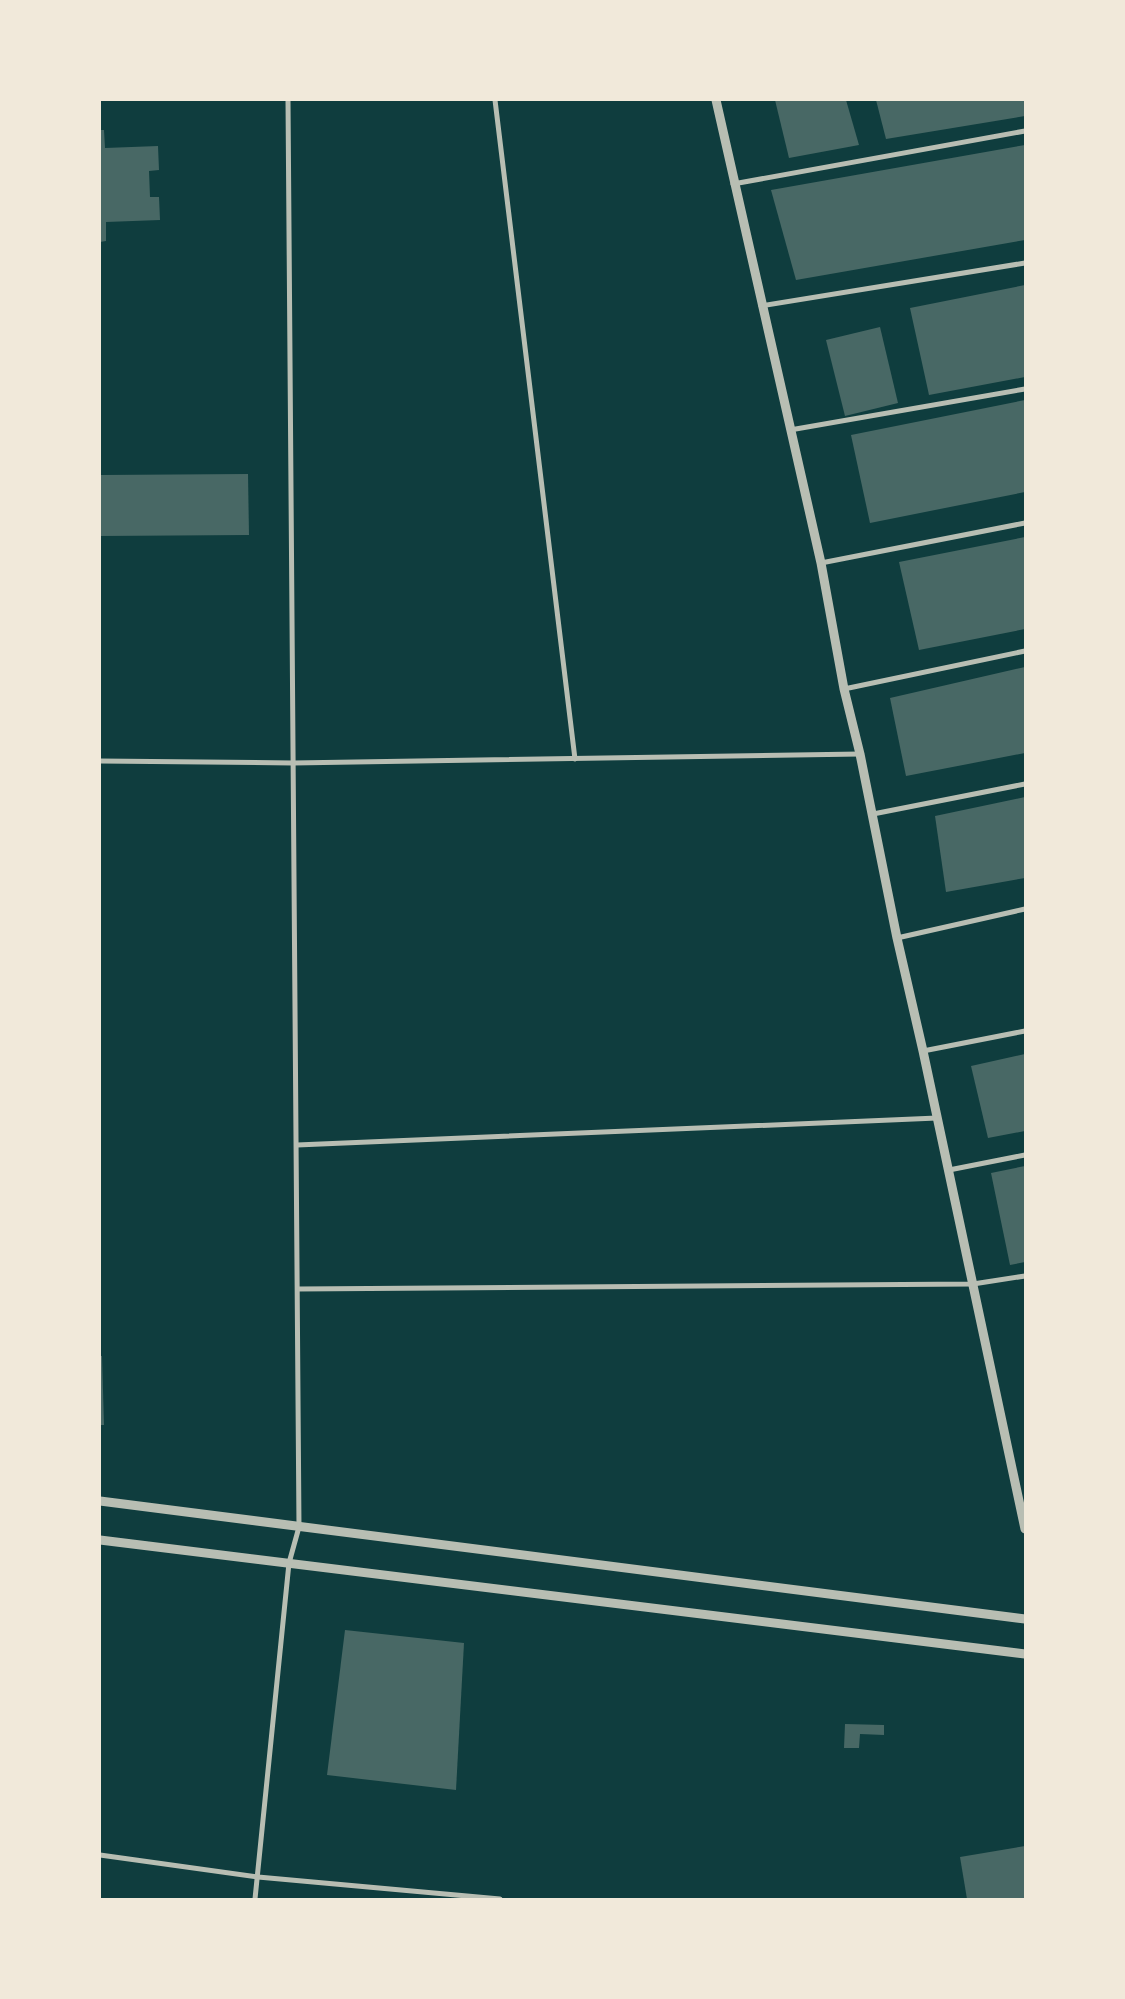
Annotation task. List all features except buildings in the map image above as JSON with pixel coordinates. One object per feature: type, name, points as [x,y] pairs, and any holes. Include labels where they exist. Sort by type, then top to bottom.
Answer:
[{"type":"street","points":[[255,1899],[289,1563],[299,1527],[288,100]]},
{"type":"street","points":[[495,100],[575,759]]},
{"type":"street","points":[[716,100],[733,184],[821,564],[844,690],[873,814],[897,938],[1025,1529]]},
{"type":"street","points":[[733,184],[1025,131]]},
{"type":"street","points":[[761,306],[1025,263]]},
{"type":"street","points":[[790,430],[1025,389]]},
{"type":"street","points":[[821,564],[1025,523]]},
{"type":"street","points":[[844,690],[1025,651]]},
{"type":"street","points":[[100,761],[293,763],[860,754]]},
{"type":"street","points":[[873,814],[1025,784]]},
{"type":"street","points":[[897,938],[1025,909]]},
{"type":"street","points":[[923,1052],[1025,1031]]},
{"type":"street","points":[[297,1145],[937,1118]]},
{"type":"street","points":[[948,1170],[1025,1155]]},
{"type":"street","points":[[298,1289],[972,1284],[1025,1276]]},
{"type":"street","points":[[100,1501],[1025,1619]]},
{"type":"street","points":[[100,1540],[1025,1654]]},
{"type":"street","points":[[100,1855],[258,1877],[500,1899]]}]
